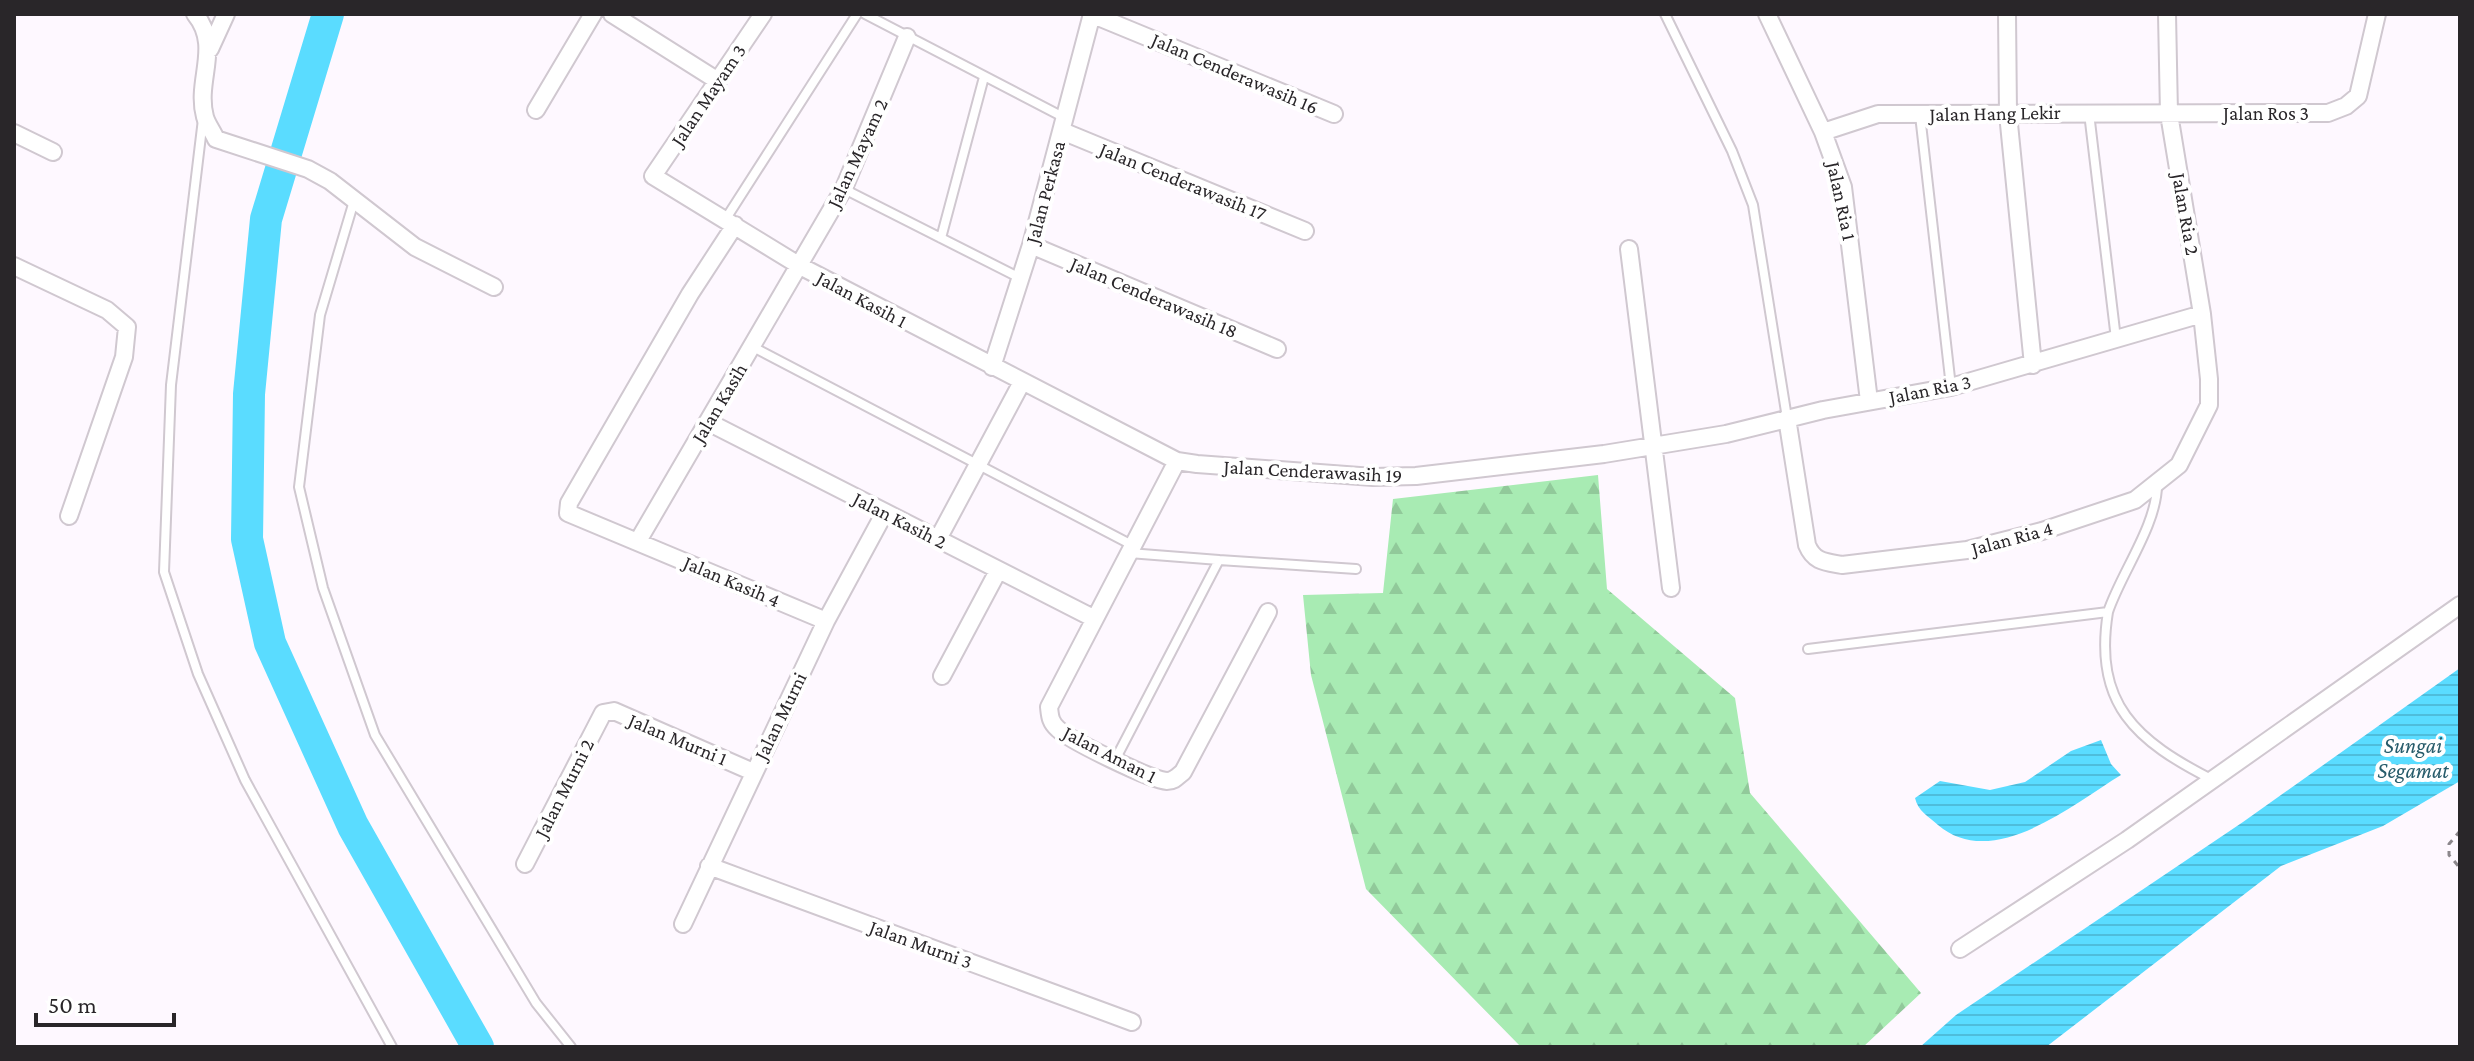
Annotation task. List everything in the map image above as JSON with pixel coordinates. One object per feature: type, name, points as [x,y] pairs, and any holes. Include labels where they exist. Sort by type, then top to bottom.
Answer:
[{"type":"street","points":[[195,14],[207,34],[210,49],[204,109],[216,139],[226,145],[308,169],[330,181],[415,247],[494,287]]},
{"type":"street","points":[[210,49],[226,14]]},
{"type":"street","points":[[536,110],[593,14]]},
{"type":"street","points":[[612,14],[718,81]]},
{"type":"street","name":"Jalan Mayam 3","points":[[653,176],[763,14]]},
{"type":"street","name":"Jalan Cenderawasih 16","points":[[1092,14],[1334,114]]},
{"type":"street","name":"Jalan Perkasa","points":[[992,367],[1031,245],[1092,14]]},
{"type":"street","name":"Jalan Ria 1","points":[[1767,14],[1823,132],[1843,187],[1869,401]]},
{"type":"street","points":[[2007,14],[2008,114],[2033,365]]},
{"type":"street","name":"Jalan Ria 2","points":[[2167,14],[2169,114],[2202,314]]},
{"type":"street","name":"Jalan Ros 3","points":[[2169,114],[2328,113],[2346,106],[2358,96],[2377,14]]},
{"type":"street","name":"Jalan Mayam 2","points":[[800,266],[844,188],[907,37]]},
{"type":"street","name":"Jalan Hang Lekir","points":[[1823,132],[1858,118],[1920,114],[2169,114]]},
{"type":"street","name":"Jalan Cenderawasih 17","points":[[1063,124],[1305,231]]},
{"type":"street","points":[[14,133],[53,152]]},
{"type":"street","name":"Jalan Kasih 1","points":[[653,176],[800,266],[992,367]]},
{"type":"street","name":"Jalan Kasih 4","points":[[730,223],[569,503],[568,513],[826,621]]},
{"type":"street","name":"Jalan Cenderawasih 18","points":[[1031,245],[1277,349]]},
{"type":"street","points":[[1629,249],[1671,588]]},
{"type":"street","points":[[14,266],[117,316],[128,335],[124,357],[69,516]]},
{"type":"street","name":"Jalan Kasih","points":[[638,541],[800,266]]},
{"type":"street","name":"Jalan Ria 3","points":[[1654,446],[1951,387],[2202,314]]},
{"type":"street","name":"Jalan Ria 4","points":[[1787,418],[1811,556],[1822,562],[1842,565],[1967,550],[2042,531],[2135,500],[2179,465],[2209,405],[2202,314]]},
{"type":"street","name":"Jalan Cenderawasih 19","points":[[992,367],[1177,461],[1358,476],[1402,476],[1654,446]]},
{"type":"street","points":[[938,539],[1022,382]]},
{"type":"street","name":"Jalan Kasih 2","points":[[708,422],[1093,618]]},
{"type":"street","name":"Jalan Aman 1","points":[[1177,461],[1049,707],[1051,721],[1060,731],[1115,760],[1164,781],[1174,780],[1183,772],[1268,612]]},
{"type":"street","name":"Jalan Murni","points":[[683,924],[826,621],[885,512]]},
{"type":"street","points":[[942,676],[998,571]]},
{"type":"street","points":[[1960,949],[2213,780],[2460,605]]},
{"type":"street","name":"Jalan Murni 1","points":[[603,713],[614,711],[753,772]]},
{"type":"street","name":"Jalan Murni 2","points":[[525,864],[603,713]]},
{"type":"street","name":"Jalan Murni 3","points":[[709,866],[1132,1022]]},
{"type":"lane","points":[[730,223],[857,14]]},
{"type":"lane","points":[[865,14],[984,77],[1063,124]]},
{"type":"lane","points":[[1665,14],[1732,151],[1753,205],[1787,418]]},
{"type":"lane","points":[[941,238],[984,77]]},
{"type":"lane","points":[[204,109],[171,385],[164,572],[198,674],[245,780],[392,1047]]},
{"type":"lane","points":[[2089,112],[2116,339]]},
{"type":"lane","points":[[1920,114],[1951,387]]},
{"type":"lane","points":[[844,188],[1020,278]]},
{"type":"lane","points":[[354,201],[320,315],[299,487],[323,588],[375,735],[536,1003],[571,1047]]},
{"type":"lane","points":[[753,347],[1130,549],[1219,560],[1356,569]]},
{"type":"lane","points":[[2157,485],[2150,518],[2119,579],[2108,612],[2103,645],[2104,670],[2126,716],[2149,740],[2179,762],[2213,780]]},
{"type":"lane","points":[[1115,760],[1219,560]]},
{"type":"lane","points":[[1808,649],[2108,612]]},
{"type":"path","points":[[2460,831],[2449,844],[2449,855],[2460,868]]},
{"type":"green space","points":[[1598,475],[1607,589],[1735,698],[1750,793],[1921,993],[1863,1047],[1521,1047],[1366,889],[1311,675],[1303,595],[1383,593],[1393,499]]},
{"type":"water","name":"Sungai Segamat","points":[[2460,668],[2460,781],[2383,826],[2281,866],[2046,1047],[1920,1047],[1956,1015],[2243,822]]},
{"type":"water","points":[[2101,740],[2111,764],[2121,775],[2057,816],[2007,837],[1983,841],[1960,838],[1938,825],[1916,803],[1915,798],[1940,781],[1990,790],[2025,782],[2071,751]]},
{"type":"waterway","points":[[328,14],[266,219],[249,394],[247,539],[270,643],[353,826],[478,1047]]}]
